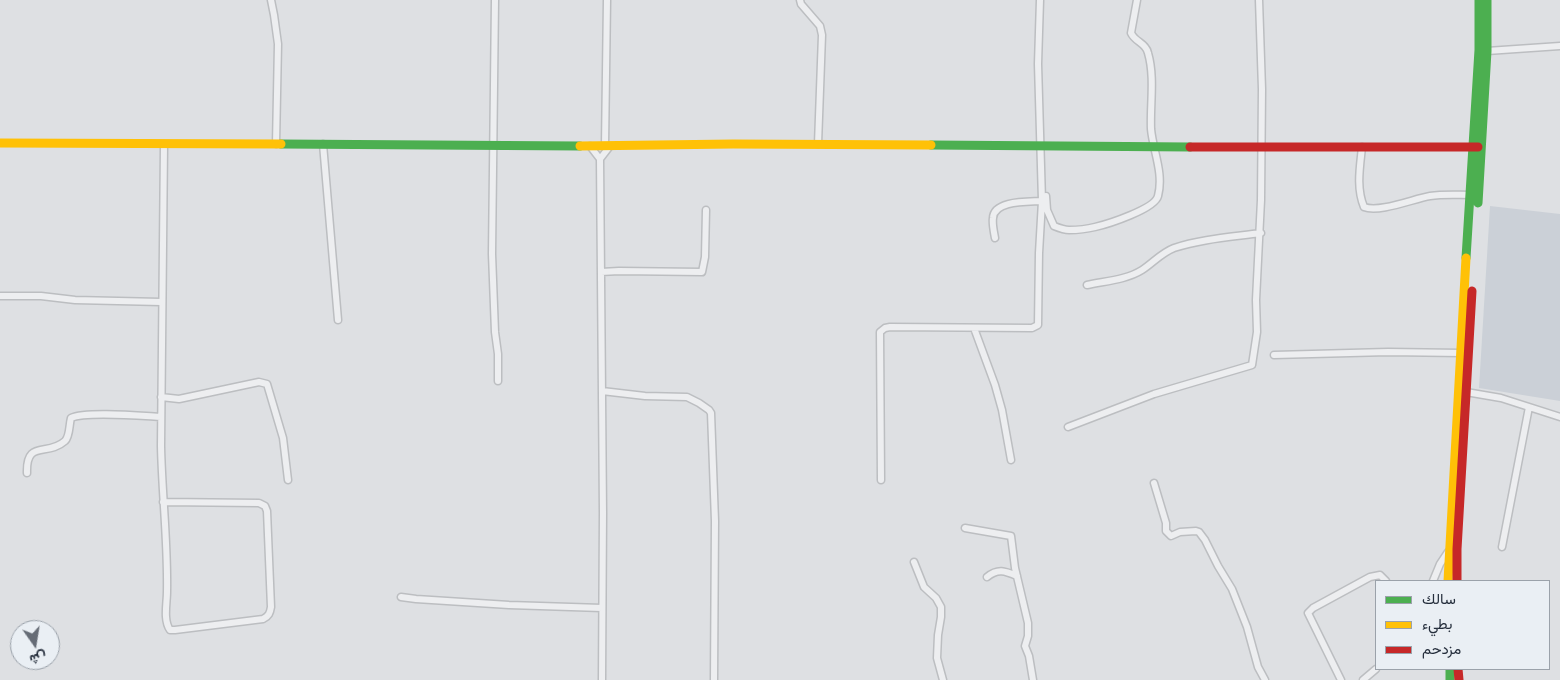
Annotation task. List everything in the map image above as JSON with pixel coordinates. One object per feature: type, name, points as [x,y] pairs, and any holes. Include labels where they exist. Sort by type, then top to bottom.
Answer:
[{"type":"main road","points":[[1448,580],[1453,550],[1466,392],[1464,353],[1470,195],[1477,147],[1479,0]]},
{"type":"main road","points":[[1456,580],[1453,550],[1477,147],[1487,51],[1487,0]]},
{"type":"main road","points":[[0,143],[1477,147]]},
{"type":"street","points":[[271,0],[278,44],[276,144]]},
{"type":"street","points":[[496,0],[492,254],[498,381]]},
{"type":"street","points":[[602,680],[602,272],[600,159],[607,146],[607,0]]},
{"type":"street","points":[[800,0],[801,4],[820,26],[822,35],[818,144]]},
{"type":"street","points":[[1040,0],[1038,64],[1047,210],[1054,226],[1067,230],[1094,228],[1110,223],[1151,206],[1158,198],[1160,175],[1151,128],[1151,74],[1148,52],[1146,47],[1133,38],[1132,33],[1137,0]]},
{"type":"street","points":[[1068,427],[1154,394],[1252,365],[1257,332],[1256,300],[1261,233],[1262,89],[1259,0]]},
{"type":"street","points":[[1487,51],[1560,46]]},
{"type":"street","points":[[163,502],[259,503],[265,506],[267,511],[271,607],[268,616],[263,619],[235,623],[170,630],[167,622],[167,575],[163,502],[161,416],[164,144]]},
{"type":"street","points":[[323,144],[338,320]]},
{"type":"street","points":[[881,480],[880,332],[890,326],[1032,328],[1038,325],[1042,145]]},
{"type":"street","points":[[590,146],[600,159]]},
{"type":"street","points":[[1362,147],[1359,183],[1360,197],[1364,206],[1370,209],[1430,196],[1470,195]]},
{"type":"street","points":[[995,238],[992,219],[995,211],[1001,206],[1042,201]]},
{"type":"street","points":[[602,272],[702,272],[705,257],[706,210]]},
{"type":"street","points":[[1086,285],[1132,275],[1142,270],[1165,252],[1174,248],[1210,240],[1261,233]]},
{"type":"street","points":[[0,296],[41,296],[75,300],[161,302]]},
{"type":"street","points":[[974,328],[995,385],[1002,410],[1011,460]]},
{"type":"street","points":[[1274,355],[1388,352],[1464,353]]},
{"type":"street","points":[[161,397],[179,399],[259,382],[267,384],[283,438],[288,480]]},
{"type":"street","points":[[602,391],[687,397],[699,403],[711,413],[715,521],[714,680]]},
{"type":"street","points":[[1466,392],[1501,398],[1560,418]]},
{"type":"street","points":[[1502,547],[1529,407]]},
{"type":"street","points":[[27,473],[28,457],[32,452],[58,445],[65,441],[68,436],[71,418],[99,415],[161,416]]},
{"type":"street","points":[[1154,483],[1166,523],[1166,531],[1171,536],[1180,532],[1196,531],[1205,540],[1232,589],[1247,627],[1258,667],[1265,680]]},
{"type":"street","points":[[965,528],[1011,536],[1015,568],[1028,623],[1028,636],[1024,646],[1029,656],[1033,680]]},
{"type":"street","points":[[1433,580],[1440,564],[1453,550]]},
{"type":"street","points":[[914,562],[924,587],[936,598],[941,607],[937,658],[943,680]]},
{"type":"street","points":[[987,576],[999,570],[1017,576]]},
{"type":"street","points":[[1341,680],[1309,617],[1309,611],[1370,577],[1380,575],[1385,580]]},
{"type":"street","points":[[401,597],[508,605],[602,608]]},
{"type":"street","points":[[1363,680],[1375,670]]},
{"type":"shaded area","points":[[1490,206],[1560,214],[1560,401],[1479,388]]},
{"type":"traffic: fast","points":[[1466,258],[1479,50],[1479,0]]},
{"type":"traffic: fast","points":[[1478,203],[1487,51],[1487,0]]},
{"type":"traffic: fast","points":[[281,144],[580,146]]},
{"type":"traffic: fast","points":[[931,145],[1190,147]]},
{"type":"traffic: fast","points":[[1450,670],[1450,680]]},
{"type":"traffic: slow","points":[[0,143],[281,144]]},
{"type":"traffic: slow","points":[[580,146],[733,144],[931,145]]},
{"type":"traffic: slow","points":[[1448,580],[1466,258]]},
{"type":"traffic: jam","points":[[1190,147],[1478,147]]},
{"type":"traffic: jam","points":[[1457,580],[1457,549],[1472,291]]},
{"type":"traffic: jam","points":[[1458,670],[1459,680]]}]
